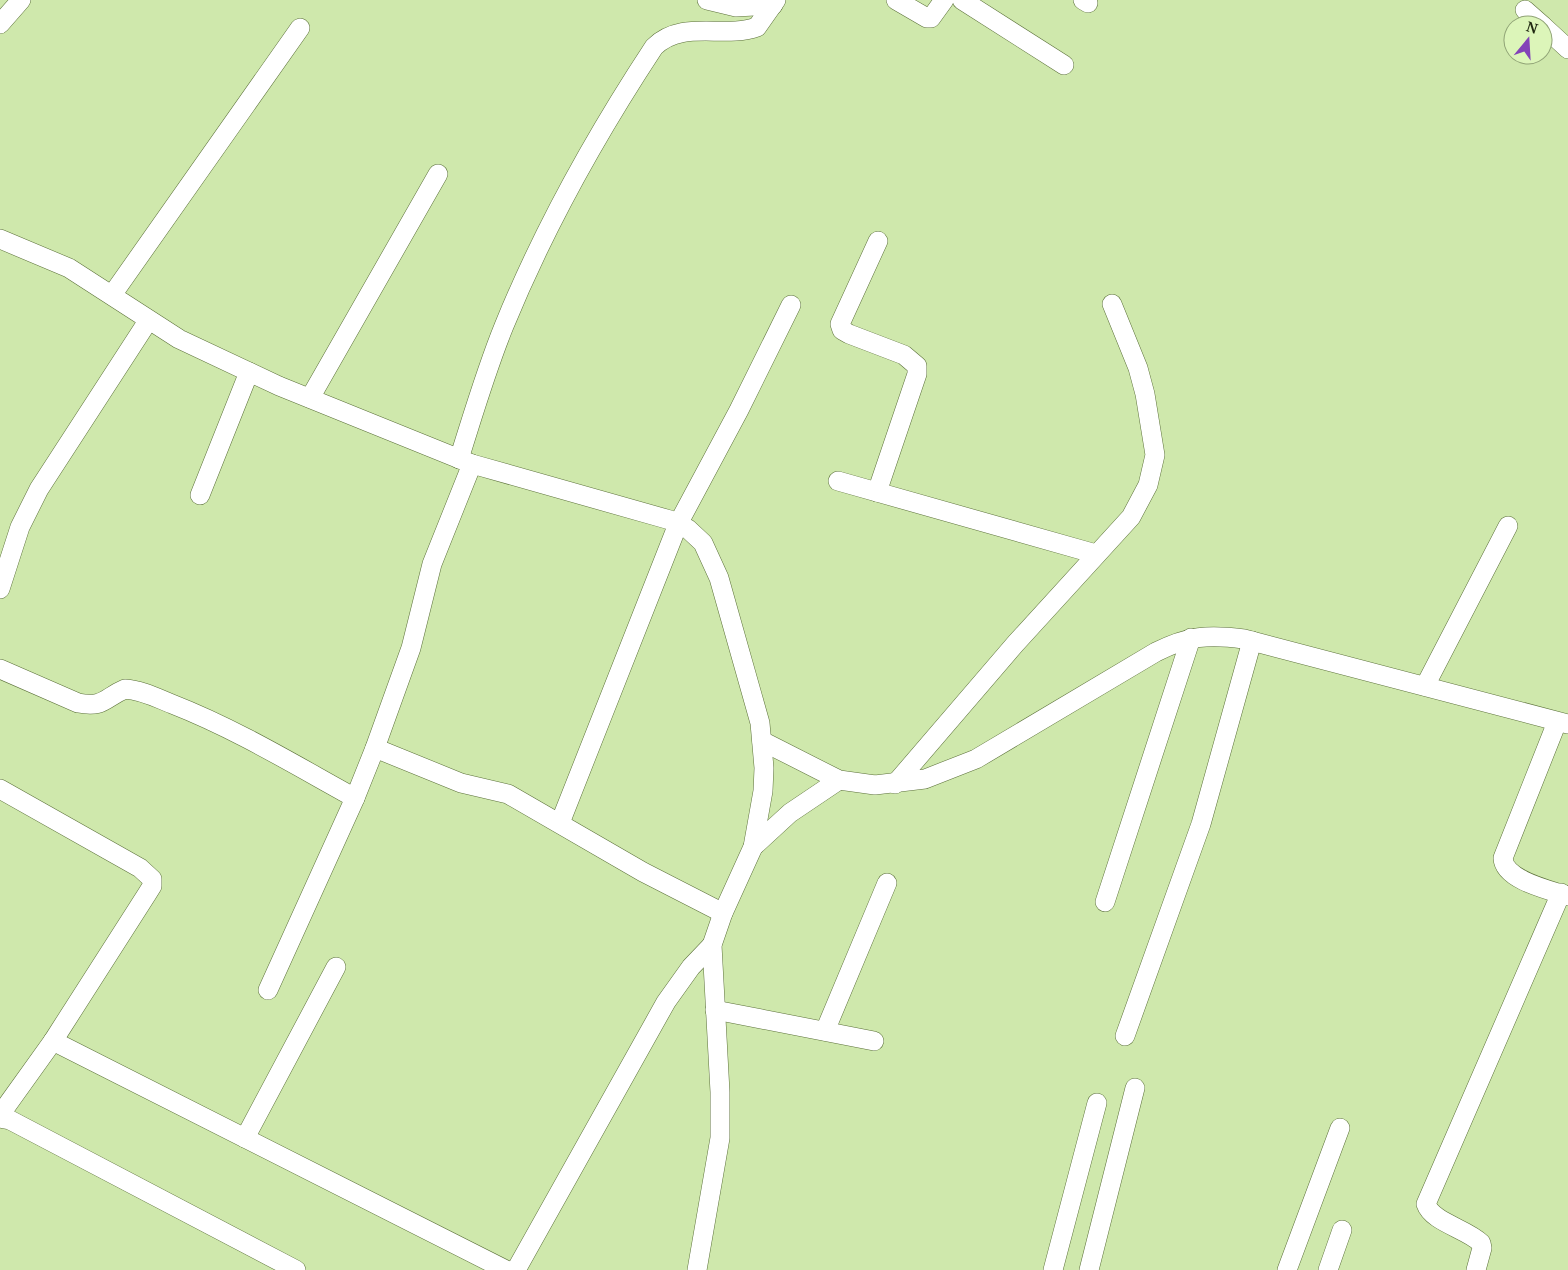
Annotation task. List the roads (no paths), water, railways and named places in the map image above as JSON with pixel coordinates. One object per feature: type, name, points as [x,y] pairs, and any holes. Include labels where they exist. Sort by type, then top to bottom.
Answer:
[{"type":"street","points":[[0,24],[21,0]]},
{"type":"street","points":[[707,0],[736,7],[775,3]]},
{"type":"street","points":[[896,0],[927,18],[932,18],[944,0]]},
{"type":"street","points":[[962,0],[1064,65]]},
{"type":"street","points":[[268,990],[355,798],[411,648],[432,564],[465,461],[490,362],[522,285],[580,166],[654,47],[666,36],[681,32],[750,29],[762,22],[775,3]]},
{"type":"street","points":[[1525,10],[1530,15]]},
{"type":"street","points":[[112,295],[300,28]]},
{"type":"street","points":[[1553,36],[1568,49]]},
{"type":"street","points":[[310,398],[438,174]]},
{"type":"street","points":[[0,239],[51,259],[112,295],[148,321],[205,353],[248,372],[465,461],[663,518],[678,524],[703,543],[720,578],[760,723],[763,791],[753,846],[723,913],[712,945],[720,1092],[720,1138],[697,1270]]},
{"type":"street","points":[[877,492],[917,366],[904,355],[842,330],[842,317],[878,241]]},
{"type":"street","points":[[895,784],[1131,516],[1148,485],[1155,455],[1142,382],[1112,304]]},
{"type":"street","points":[[560,824],[678,524],[739,410],[791,305]]},
{"type":"street","points":[[0,589],[20,527],[39,489],[148,321]]},
{"type":"street","points":[[200,495],[248,372]]},
{"type":"street","points":[[838,480],[1096,554]]},
{"type":"street","points":[[1424,686],[1508,526]]},
{"type":"street","points":[[762,741],[839,780],[875,785],[925,779],[976,759],[1156,652],[1190,638],[1222,636],[1252,641],[1563,723],[1503,858],[1506,870],[1513,875],[1565,894],[1426,1204],[1428,1210],[1480,1243],[1482,1248],[1476,1270]]},
{"type":"street","points":[[1105,902],[1190,638]]},
{"type":"street","points":[[1125,1036],[1201,824],[1252,641]]},
{"type":"street","points":[[0,669],[78,703],[88,705],[103,703],[125,689],[141,692],[194,712],[230,729],[355,798]]},
{"type":"street","points":[[375,748],[461,783],[508,794],[643,872],[723,913]]},
{"type":"street","points":[[753,846],[790,813],[839,780]]},
{"type":"street","points":[[0,789],[140,868],[152,879],[152,886],[53,1041],[0,1116],[296,1270]]},
{"type":"street","points":[[825,1031],[887,883]]},
{"type":"street","points":[[516,1270],[666,1002],[691,967],[712,945]]},
{"type":"street","points":[[245,1138],[336,967]]},
{"type":"street","points":[[716,1010],[874,1041]]},
{"type":"street","points":[[53,1041],[506,1270]]},
{"type":"street","points":[[1089,1270],[1136,1088]]},
{"type":"street","points":[[1053,1270],[1097,1103]]},
{"type":"street","points":[[1287,1270],[1340,1128]]},
{"type":"street","points":[[1328,1270],[1342,1230]]}]
